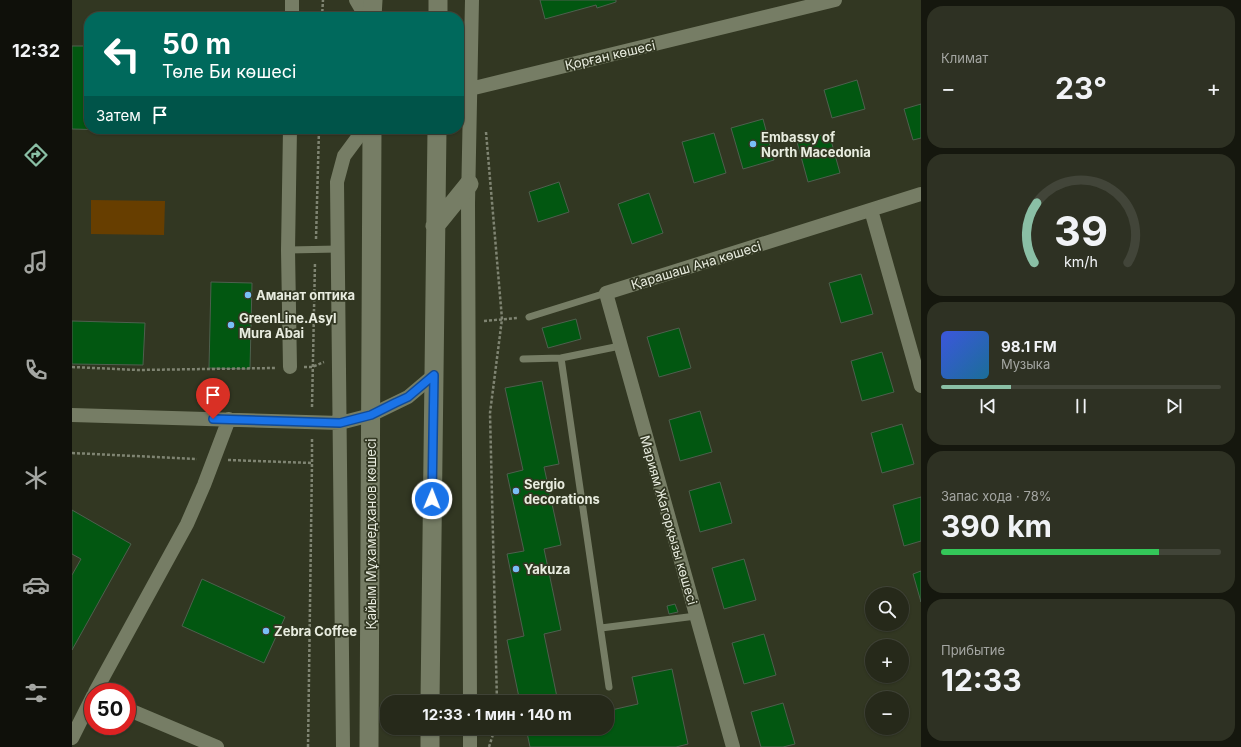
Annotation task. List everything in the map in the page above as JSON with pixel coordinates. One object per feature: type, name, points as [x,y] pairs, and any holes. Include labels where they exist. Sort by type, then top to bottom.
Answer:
[{"type":"main road","points":[[372,12],[373,0]]},
{"type":"main road","points":[[438,0],[438,12]]},
{"type":"main road","name":"Қайым Мұхамедханов көшесі","points":[[369,747],[372,134]]},
{"type":"main road","points":[[430,695],[436,134]]},
{"type":"main road","points":[[435,226],[469,184]]},
{"type":"main road","points":[[430,735],[430,747]]},
{"type":"street","points":[[292,0],[292,12]]},
{"type":"street","points":[[356,0],[363,12]]},
{"type":"street","points":[[470,695],[469,184],[472,0]]},
{"type":"street","name":"Қорған көшесі","points":[[470,89],[808,4],[835,0]]},
{"type":"street","points":[[290,134],[288,250],[290,368]]},
{"type":"street","points":[[343,747],[337,182],[344,156],[360,134]]},
{"type":"street","name":"Қарашаш Ана көшесі","points":[[606,293],[921,194]]},
{"type":"street","points":[[871,210],[921,386]]},
{"type":"street","name":"Мариям Жагорқызы көшесі","points":[[606,293],[733,747]]},
{"type":"street","points":[[72,415],[340,423],[371,415],[408,397],[434,375]]},
{"type":"street","points":[[100,683],[187,524],[204,486],[229,419]]},
{"type":"street","points":[[136,713],[217,747]]},
{"type":"street","points":[[72,738],[84,714]]},
{"type":"street","points":[[470,735],[470,747]]},
{"type":"lane","points":[[288,250],[338,249]]},
{"type":"lane","name":"Қарашаш Ана көшесі","points":[[529,317],[606,293]]},
{"type":"lane","points":[[523,359],[561,358],[620,346]]},
{"type":"lane","points":[[561,358],[609,687]]},
{"type":"lane","points":[[601,628],[696,616]]},
{"type":"path","points":[[322,0],[322,12]]},
{"type":"path","points":[[486,124],[502,318],[490,413],[497,695]]},
{"type":"path","points":[[469,323],[502,318],[529,317]]},
{"type":"path","points":[[72,367],[138,370],[290,368],[312,367],[339,355]]},
{"type":"path","points":[[308,747],[312,463]]},
{"type":"path","points":[[489,747],[493,735]]},
{"type":"shaded area","points":[[91,200],[165,201],[164,235],[91,234]]},
{"type":"building","points":[[540,0],[616,0],[616,2],[597,8],[596,5],[545,19]]},
{"type":"building","points":[[72,46],[84,46],[84,129],[72,129]]},
{"type":"building","points":[[857,80],[865,109],[832,118],[824,90]]},
{"type":"building","points":[[921,104],[921,138],[913,140],[904,109]]},
{"type":"building","name":"Embassy of North Macedonia","points":[[763,119],[774,160],[743,169],[731,128]]},
{"type":"building","points":[[714,133],[726,173],[694,183],[682,142]]},
{"type":"building","points":[[829,133],[840,173],[808,182],[797,142]]},
{"type":"building","points":[[559,182],[569,212],[538,222],[529,192]]},
{"type":"building","points":[[649,193],[663,233],[632,244],[618,204]]},
{"type":"building","points":[[861,274],[873,314],[841,323],[829,283]]},
{"type":"building","name":"GreenLine.Asyl Mura Abai","points":[[211,282],[252,283],[250,369],[209,368]]},
{"type":"building","points":[[576,319],[581,339],[548,348],[542,328]]},
{"type":"building","points":[[72,321],[145,323],[143,365],[72,364]]},
{"type":"building","points":[[679,328],[691,368],[659,377],[647,337]]},
{"type":"building","points":[[882,352],[894,392],[862,401],[851,361]]},
{"type":"building","points":[[542,381],[559,464],[544,467],[561,545],[544,549],[561,630],[544,634],[557,695],[519,695],[507,640],[524,636],[507,554],[524,551],[507,474],[523,470],[505,388]]},
{"type":"building","points":[[700,411],[712,452],[680,461],[669,420]]},
{"type":"building","points":[[902,424],[914,464],[882,473],[871,433]]},
{"type":"building","points":[[720,482],[732,523],[700,532],[689,491]]},
{"type":"building","points":[[921,497],[921,541],[904,546],[893,505]]},
{"type":"building","points":[[72,510],[131,544],[72,650],[72,575],[81,559],[72,554]]},
{"type":"building","points":[[744,559],[756,600],[724,609],[712,568]]},
{"type":"building","points":[[921,571],[921,602],[913,574]]},
{"type":"building","points":[[202,579],[285,617],[264,663],[182,626]]},
{"type":"building","points":[[675,604],[678,612],[669,614],[667,606]]},
{"type":"building","points":[[764,634],[776,675],[744,684],[732,643]]},
{"type":"building","points":[[672,669],[688,744],[676,747],[530,747],[527,735],[614,735],[614,709],[638,704],[632,677]]},
{"type":"building","points":[[783,703],[795,744],[783,747],[761,747],[751,712]]},
{"type":"place","name":"Embassy of North Macedonia","points":[[753,144]]},
{"type":"place","name":"Аманат оптика","points":[[248,295]]},
{"type":"place","name":"GreenLine.Asyl Mura Abai","points":[[231,325]]},
{"type":"place","name":"Sergio decorations","points":[[516,491]]},
{"type":"place","name":"Yakuza","points":[[516,569]]},
{"type":"place","name":"Zebra Coffee","points":[[266,631]]},
{"type":"route","points":[[213,419],[340,423],[371,415],[408,397],[434,375],[432,499]]}]
